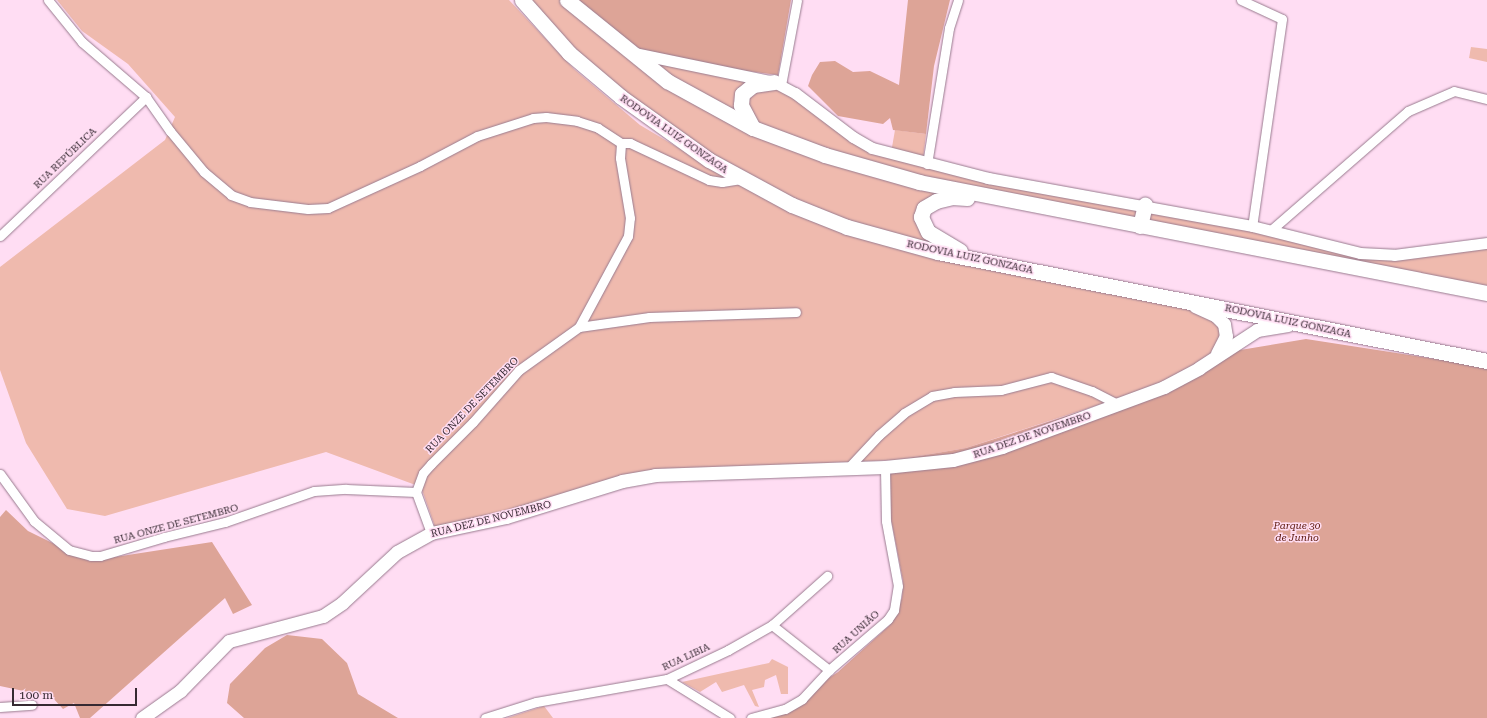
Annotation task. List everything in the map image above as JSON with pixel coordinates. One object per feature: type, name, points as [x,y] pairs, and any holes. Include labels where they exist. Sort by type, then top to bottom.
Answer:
[{"type":"highway","name":"RODOVIA LUIZ GONZAGA","points":[[522,0],[569,53],[621,97],[709,160],[792,205],[847,227],[889,240],[1487,361]]},
{"type":"highway","points":[[567,0],[629,52],[667,81],[753,128],[825,155],[892,175],[1012,201],[1487,293]]},
{"type":"highway","points":[[753,128],[741,105],[742,94],[753,85],[778,83]]},
{"type":"highway","points":[[971,257],[928,232],[920,217],[924,208],[936,201],[952,197],[1012,201]]},
{"type":"highway","points":[[1140,226],[1145,206]]},
{"type":"main road","points":[[1179,299],[1216,316],[1224,324],[1226,331],[1225,341],[1214,358]]},
{"type":"main road","name":"RUA DEZ DE NOVEMBRO","points":[[142,718],[180,692],[229,641],[323,616],[354,593],[396,552],[431,533],[506,517],[640,477],[849,467],[885,467],[937,463],[981,453],[1164,387],[1262,328],[1302,324]]},
{"type":"street","points":[[48,0],[82,42],[146,96],[170,131],[204,172],[231,195],[250,202],[308,209],[328,208],[342,203],[468,140],[521,120],[546,117],[577,121],[598,128],[621,143],[630,143],[709,180],[722,182],[741,178]]},
{"type":"street","points":[[778,83],[797,0]]},
{"type":"street","points":[[927,164],[950,28],[958,0]]},
{"type":"street","points":[[1241,0],[1282,19],[1252,226]]},
{"type":"street","points":[[629,52],[778,83],[853,137],[872,148],[927,164],[988,178],[1252,226],[1327,246],[1379,255],[1487,243]]},
{"type":"street","points":[[1270,231],[1408,111],[1454,92],[1487,99]]},
{"type":"street","name":"RUA REPÚBLICA","points":[[0,236],[146,96]]},
{"type":"street","points":[[579,327],[628,236],[630,218],[620,158],[621,143]]},
{"type":"street","name":"RUA ONZE DE SETEMBRO","points":[[0,475],[34,521],[69,550],[91,556],[100,556],[239,518],[314,491],[346,489],[416,492],[423,473],[430,464],[473,422],[519,370],[579,327],[649,317],[796,312]]},
{"type":"street","points":[[849,467],[879,435],[904,413],[932,396],[1001,390],[1051,377],[1092,391],[1118,404]]},
{"type":"street","name":"RUA UNIÃO","points":[[750,718],[785,709],[810,692],[829,670],[888,619],[897,598],[898,586],[886,521],[885,467]]},
{"type":"street","points":[[416,492],[431,533]]},
{"type":"street","name":"RUA LIBIA","points":[[485,718],[536,702],[666,680],[728,650],[772,625],[827,576]]},
{"type":"street","points":[[772,625],[829,670]]},
{"type":"street","points":[[666,680],[730,718]]},
{"type":"street","points":[[0,707],[32,705]]},
{"type":"shaded area","points":[[57,0],[509,0],[574,69],[640,125],[766,200],[997,270],[1176,303],[1213,321],[1220,328],[1221,339],[1210,355],[1157,386],[966,448],[896,460],[706,468],[435,527],[421,487],[326,452],[105,516],[67,509],[26,443],[0,370],[0,267],[165,140],[175,117],[128,64],[82,31]]},
{"type":"shaded area","points":[[526,0],[574,0],[662,82],[753,130],[971,196],[920,207],[947,250],[833,220],[732,178],[583,62]]},
{"type":"shaded area","points":[[1471,47],[1487,49],[1487,62],[1469,58]]},
{"type":"shaded area","points":[[638,55],[765,81],[740,91],[749,124]]},
{"type":"shaded area","points":[[775,85],[857,145],[1377,258],[1487,246],[1487,286],[913,180],[755,125],[743,93]]},
{"type":"shaded area","points":[[895,130],[926,134],[923,159],[891,153]]},
{"type":"shaded area","points":[[772,659],[788,667],[788,694],[781,694],[776,675],[765,680],[764,687],[752,690],[759,707],[755,706],[744,685],[722,692],[716,682],[700,692],[682,682],[769,663]]},
{"type":"shaded area","points":[[544,706],[553,718],[507,718]]},
{"type":"green space","points":[[575,0],[791,0],[778,75],[695,64],[630,51]]},
{"type":"green space","points":[[908,0],[950,0],[934,66],[926,134],[893,130],[890,118],[883,124],[838,116],[808,86],[812,75],[820,62],[835,61],[853,72],[870,71],[899,85]]},
{"type":"green space","name":"Parque 30 de Junho","points":[[1306,339],[1487,367],[1487,718],[768,718],[838,672],[890,625],[902,598],[903,581],[891,519],[889,478],[896,460],[966,448],[1123,398],[1157,386],[1210,355]]},
{"type":"green space","points":[[6,510],[28,531],[89,561],[212,542],[252,605],[233,614],[225,598],[90,718],[80,718],[74,703],[63,709],[52,697],[0,686],[0,517]]},
{"type":"green space","points":[[287,635],[322,639],[347,663],[358,694],[398,718],[244,718],[227,703],[230,684],[265,648]]}]
